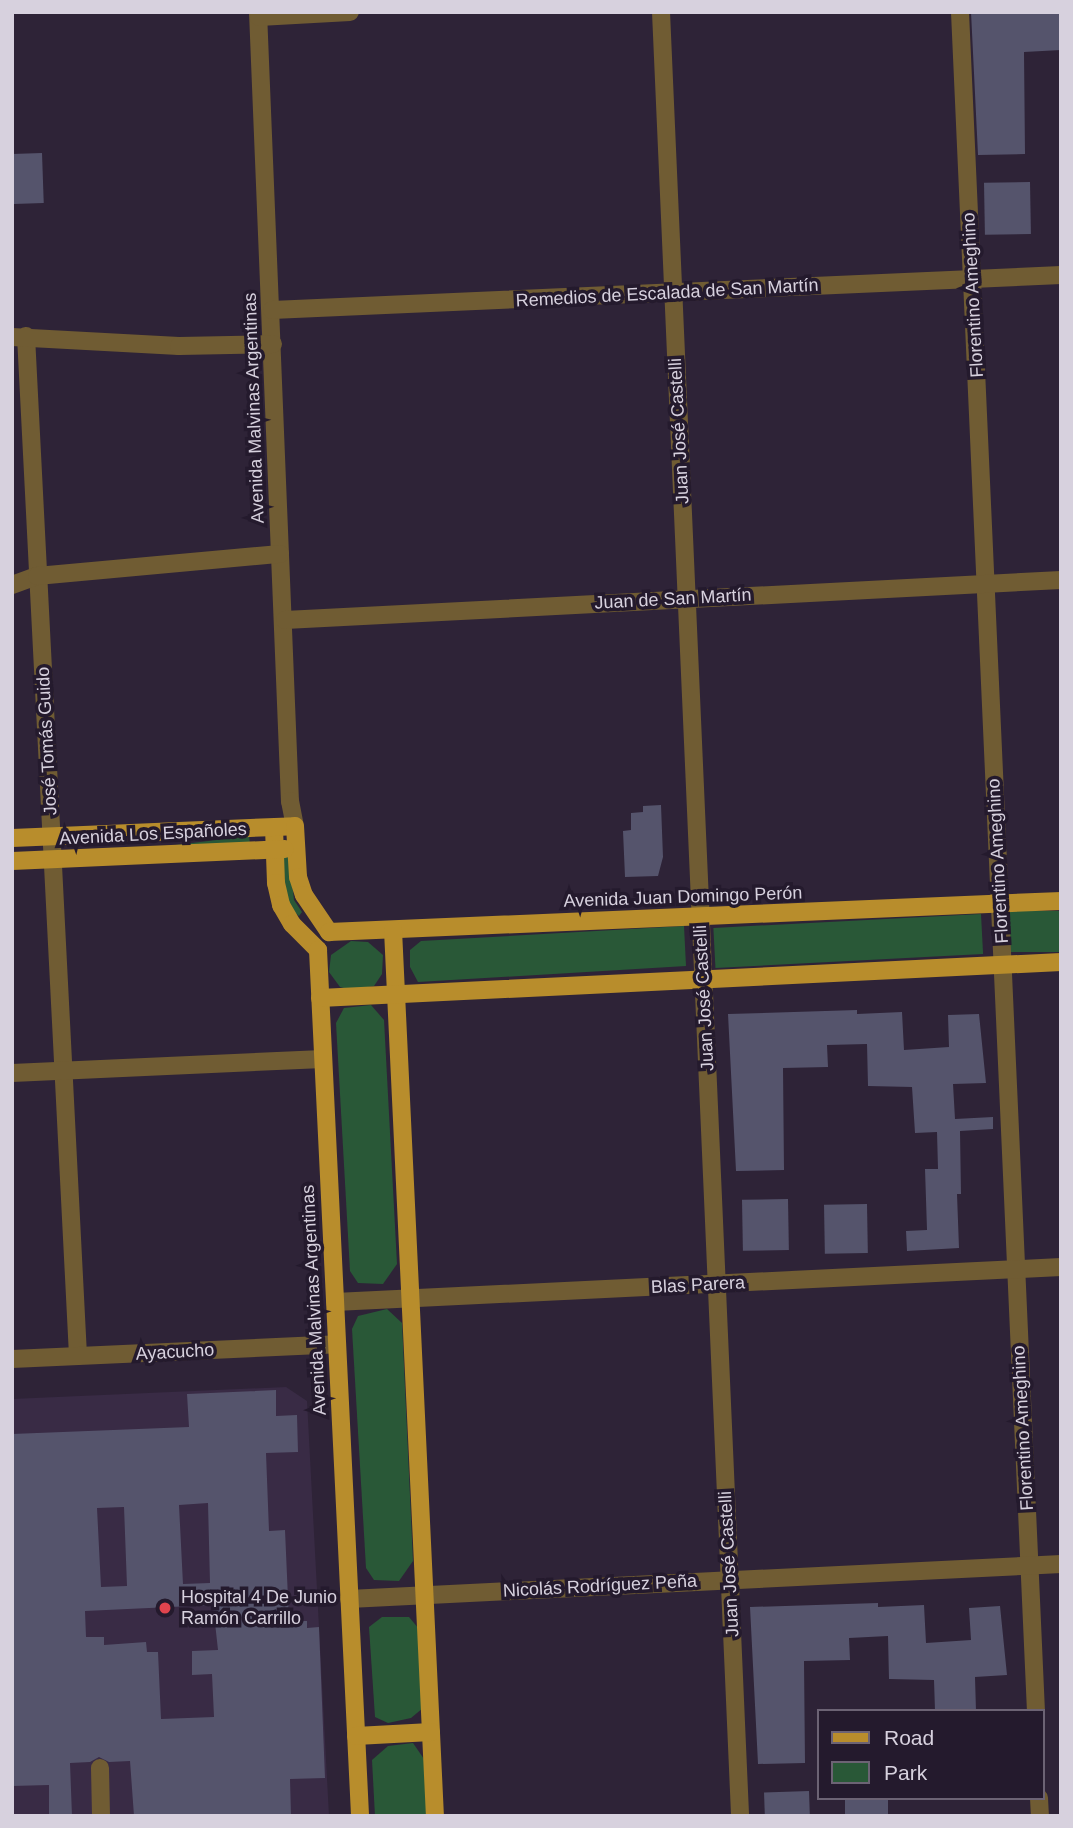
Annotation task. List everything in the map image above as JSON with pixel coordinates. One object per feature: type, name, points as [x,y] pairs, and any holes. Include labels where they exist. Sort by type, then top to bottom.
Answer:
[{"type":"main road","name":"Avenida Los Españoles","points":[[12,838],[295,826]]},
{"type":"main road","name":"Avenida Malvinas Argentinas","points":[[295,826],[298,877],[304,895],[329,932]]},
{"type":"main road","points":[[274,828],[276,883],[281,905],[292,924],[318,950]]},
{"type":"main road","name":"Avenida Los Españoles","points":[[12,861],[297,849]]},
{"type":"main road","name":"Avenida Juan Domingo Perón","points":[[329,932],[1061,901]]},
{"type":"main road","points":[[393,930],[435,1816]]},
{"type":"main road","name":"Avenida Malvinas Argentinas","points":[[318,950],[359,1816]]},
{"type":"main road","points":[[320,998],[1061,962]]},
{"type":"main road","points":[[356,1736],[431,1732]]},
{"type":"street","points":[[258,14],[350,12]]},
{"type":"street","name":"Juan José Castelli","points":[[661,12],[740,1816]]},
{"type":"street","name":"Florentino Ameghino","points":[[960,12],[1035,1709]]},
{"type":"street","name":"Avenida Malvinas Argentinas","points":[[258,14],[274,344],[290,802],[295,826]]},
{"type":"street","name":"Remedios de Escalada de San Martín","points":[[272,310],[1061,275]]},
{"type":"street","points":[[19,336],[179,346],[274,344]]},
{"type":"street","name":"José Tomás Guido","points":[[19,336],[37,576],[78,1356]]},
{"type":"street","points":[[12,585],[37,576],[280,554]]},
{"type":"street","name":"Juan de San Martín","points":[[285,620],[1061,580]]},
{"type":"street","points":[[274,828],[290,802]]},
{"type":"street","points":[[318,950],[329,932]]},
{"type":"street","points":[[12,1073],[323,1059]]},
{"type":"street","name":"Blas Parera","points":[[335,1302],[1061,1267]]},
{"type":"street","name":"Ayacucho","points":[[12,1359],[337,1344]]},
{"type":"street","name":"Nicolás Rodríguez Peña","points":[[349,1599],[1061,1564]]},
{"type":"street","points":[[100,1768],[101,1816]]},
{"type":"shaded area","name":"Hospital 4 De Junio Ramón Carrillo","points":[[286,1387],[307,1401],[329,1816],[12,1816],[12,1399]]},
{"type":"green space","points":[[249,836],[250,844],[68,866],[67,858]]},
{"type":"green space","points":[[285,855],[289,856],[294,900],[302,912],[299,916],[288,906],[282,859]]},
{"type":"green space","points":[[1007,911],[1061,911],[1061,952],[1007,952]]},
{"type":"green space","points":[[981,914],[983,954],[715,968],[713,928]]},
{"type":"green space","points":[[684,926],[686,966],[418,982],[410,967],[410,950],[421,941]]},
{"type":"green space","points":[[351,941],[368,942],[383,955],[382,974],[374,986],[351,990],[340,987],[329,972],[331,955]]},
{"type":"green space","points":[[371,1005],[384,1020],[397,1264],[383,1284],[358,1283],[350,1271],[336,1023],[344,1008]]},
{"type":"green space","points":[[387,1309],[402,1323],[413,1561],[399,1581],[374,1580],[366,1568],[352,1329],[358,1316]]},
{"type":"green space","points":[[382,1617],[409,1617],[419,1629],[423,1708],[411,1718],[388,1723],[375,1717],[369,1627]]},
{"type":"green space","points":[[413,1743],[424,1759],[427,1816],[375,1816],[372,1760],[388,1746]]},
{"type":"building","points":[[971,12],[1061,12],[1061,50],[1024,52],[1025,154],[978,155]]},
{"type":"building","points":[[42,153],[44,203],[14,204],[12,154]]},
{"type":"building","points":[[1030,182],[1031,234],[985,235],[984,183]]},
{"type":"building","points":[[661,805],[663,857],[658,876],[625,877],[623,831],[631,830],[631,813],[643,812],[643,806]]},
{"type":"building","points":[[857,1010],[857,1014],[902,1012],[904,1050],[949,1047],[948,1015],[979,1014],[986,1083],[953,1084],[955,1119],[993,1117],[993,1129],[960,1131],[961,1194],[957,1194],[959,1248],[907,1251],[906,1231],[927,1230],[925,1169],[938,1169],[937,1132],[915,1133],[912,1087],[868,1086],[867,1044],[827,1045],[828,1067],[783,1068],[784,1170],[736,1171],[728,1014]]},
{"type":"building","points":[[788,1199],[789,1250],[743,1251],[742,1200]]},
{"type":"building","points":[[867,1204],[868,1253],[825,1254],[824,1205]]},
{"type":"building","name":"Hospital 4 De Junio Ramón Carrillo","points":[[276,1390],[276,1416],[297,1415],[298,1452],[266,1453],[269,1531],[285,1530],[289,1621],[307,1621],[307,1628],[319,1627],[325,1778],[290,1779],[291,1816],[134,1816],[130,1761],[109,1762],[99,1757],[90,1762],[70,1763],[72,1816],[49,1816],[49,1785],[12,1786],[12,1434],[189,1427],[187,1394]],"holes":[[[208,1503],[210,1583],[183,1584],[179,1505]],[[124,1507],[127,1586],[101,1587],[97,1508]],[[213,1605],[218,1650],[192,1651],[192,1675],[212,1674],[214,1717],[161,1719],[158,1652],[147,1652],[146,1642],[104,1645],[104,1637],[86,1637],[85,1611]]]},
{"type":"building","points":[[878,1603],[878,1607],[924,1605],[926,1643],[971,1640],[969,1608],[1000,1606],[1007,1675],[975,1677],[976,1709],[935,1709],[934,1680],[889,1679],[888,1636],[849,1638],[850,1660],[804,1661],[805,1763],[758,1764],[750,1607]]},
{"type":"building","points":[[809,1791],[810,1816],[765,1816],[764,1793]]},
{"type":"building","points":[[845,1800],[888,1800],[888,1816],[845,1816]]},
{"type":"place","name":"Hospital 4 De Junio Ramón Carrillo","points":[[165,1608]]}]
